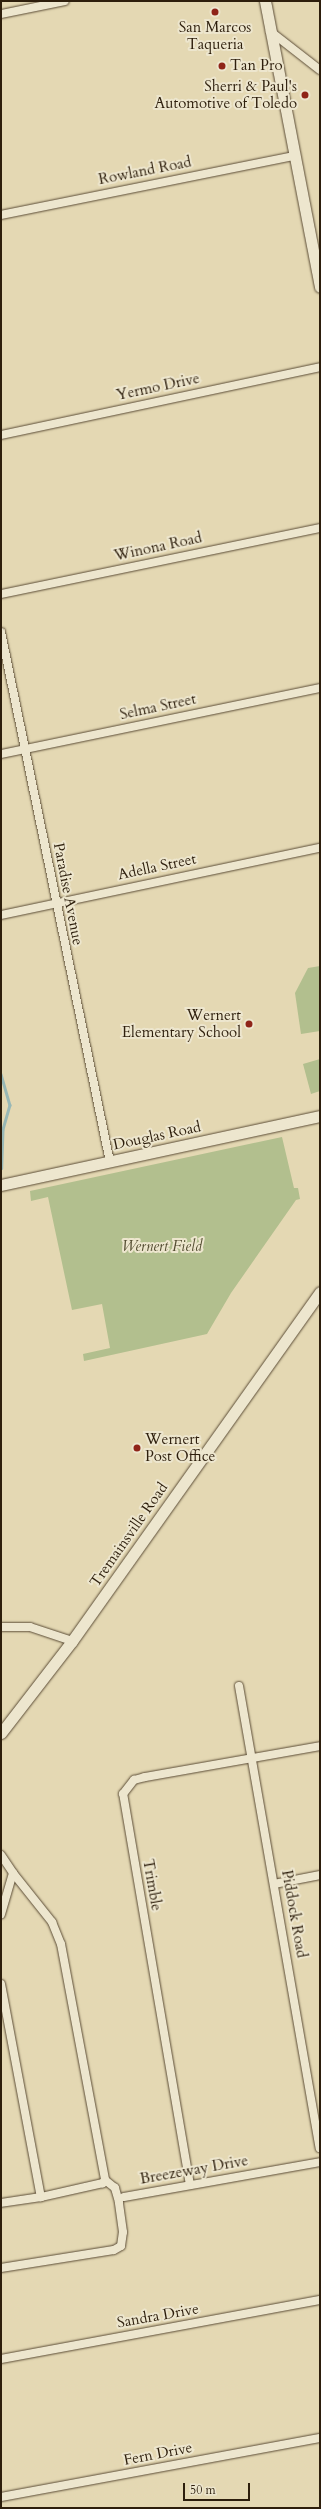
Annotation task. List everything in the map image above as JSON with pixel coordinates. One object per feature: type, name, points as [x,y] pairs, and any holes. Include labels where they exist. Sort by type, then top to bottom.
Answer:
[{"type":"street","points":[[1,14],[65,1]]},
{"type":"street","points":[[265,1],[269,31],[320,287]]},
{"type":"street","points":[[269,31],[320,70]]},
{"type":"street","name":"Rowland Road","points":[[1,215],[294,156]]},
{"type":"street","name":"Yermo Drive","points":[[1,435],[320,367]]},
{"type":"street","name":"Winona Road","points":[[1,594],[320,528]]},
{"type":"street","name":"Paradise Avenue","points":[[1,632],[26,749],[55,904],[110,1162]]},
{"type":"street","name":"Selma Street","points":[[1,754],[320,688]]},
{"type":"street","name":"Adella Street","points":[[1,915],[320,848]]},
{"type":"street","name":"Douglas Road","points":[[1,1185],[320,1116]]},
{"type":"street","name":"Tremainsville Road","points":[[3,1728],[72,1641],[320,1292]]},
{"type":"street","points":[[1,1627],[30,1627],[72,1641]]},
{"type":"street","name":"Piddock Road","points":[[239,1686],[320,2148]]},
{"type":"street","name":"Trimble","points":[[190,2185],[124,1794],[134,1780],[145,1777],[320,1746]]},
{"type":"street","points":[[1,1855],[13,1873],[52,1922],[60,1938],[105,2180],[114,2188],[119,2202],[123,2232],[121,2246],[114,2250],[1,2268]]},
{"type":"street","points":[[1,1914],[13,1873]]},
{"type":"street","points":[[274,1884],[320,1875]]},
{"type":"street","points":[[1,1984],[41,2196]]},
{"type":"street","name":"Breezeway Drive","points":[[124,2197],[320,2162]]},
{"type":"street","points":[[1,2203],[103,2184],[105,2180]]},
{"type":"street","name":"Sandra Drive","points":[[1,2360],[320,2300]]},
{"type":"street","name":"Fern Drive","points":[[1,2497],[320,2438]]},
{"type":"green space","points":[[320,966],[320,1031],[301,1034],[295,993],[308,968]]},
{"type":"green space","points":[[320,1059],[320,1091],[311,1094],[303,1064]]},
{"type":"green space","name":"Wernert Field","points":[[282,1137],[294,1188],[298,1188],[300,1199],[296,1200],[231,1293],[207,1334],[84,1361],[83,1354],[110,1348],[102,1304],[72,1310],[48,1197],[31,1201],[30,1191]]},
{"type":"waterway","points":[[1,1074],[10,1105],[3,1130],[2,1168]]},
{"type":"place","name":"San Marcos Taqueria","points":[[215,12]]},
{"type":"place","name":"Tan Pro","points":[[222,66]]},
{"type":"place","name":"Sherri & Paul's Automotive of Toledo","points":[[305,95]]},
{"type":"place","name":"Wernert Elementary School","points":[[249,1024]]},
{"type":"place","name":"Wernert Post Office","points":[[137,1448]]}]
